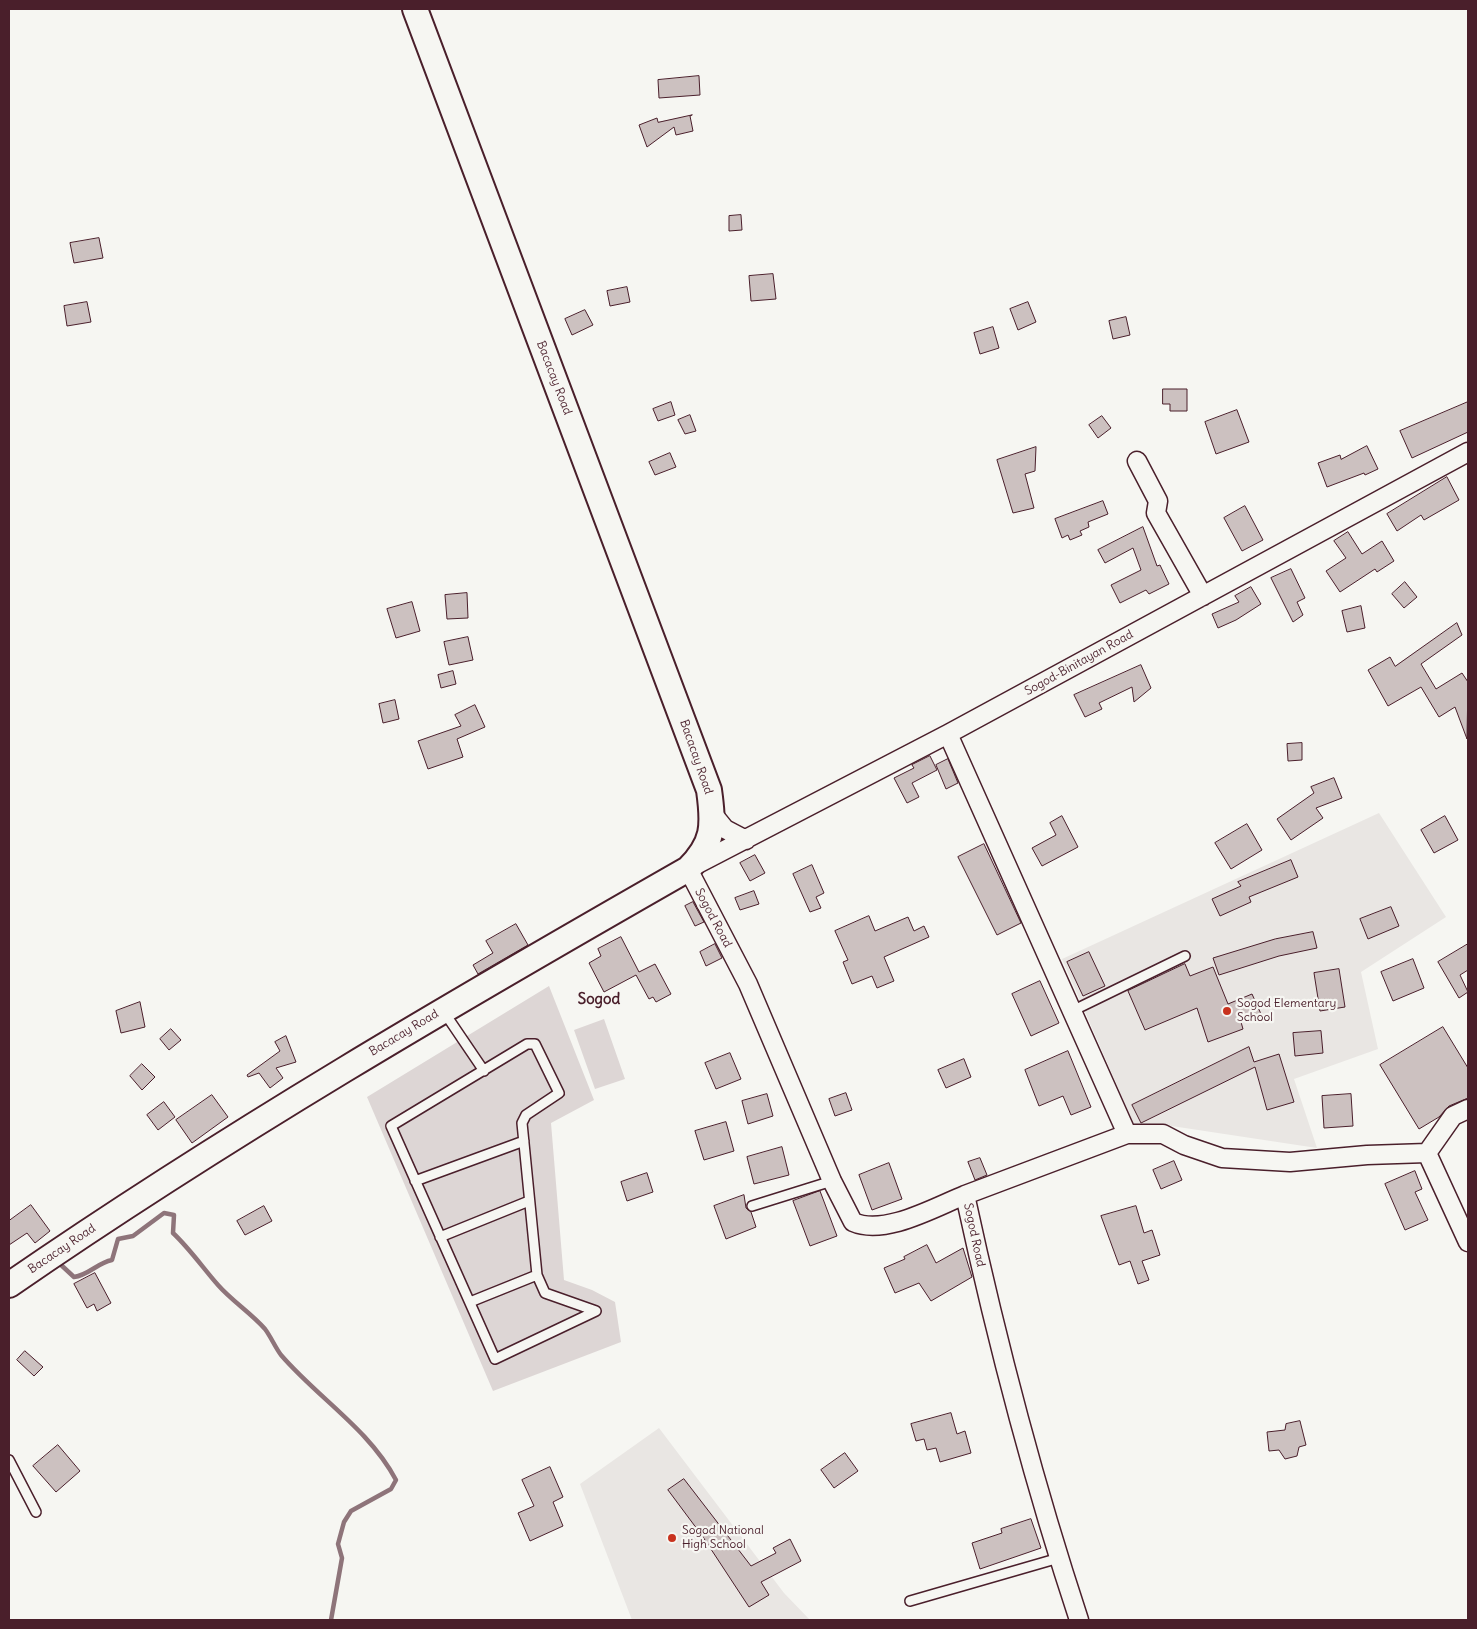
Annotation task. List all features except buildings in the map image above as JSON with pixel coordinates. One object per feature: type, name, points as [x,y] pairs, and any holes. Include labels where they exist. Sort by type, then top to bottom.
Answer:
[{"type":"main road","name":"Bacacay Road","points":[[9,1285],[93,1227],[265,1117],[443,1009],[688,869],[706,847],[712,832],[709,790],[415,9]]},
{"type":"street","name":"Sogod-Binitayan Road","points":[[688,869],[948,734],[1468,452]]},
{"type":"street","points":[[1137,461],[1158,501],[1156,513],[1203,596]]},
{"type":"street","points":[[948,734],[1127,1134]]},
{"type":"street","points":[[712,813],[725,829],[746,840]]},
{"type":"street","name":"Sogod Road","points":[[688,869],[748,984],[832,1181],[853,1222],[863,1226],[902,1221],[965,1195],[994,1328],[1059,1558],[1080,1620]]},
{"type":"street","points":[[1427,1153],[1453,1116],[1468,1109]]},
{"type":"street","points":[[965,1195],[1127,1134],[1163,1134],[1184,1145],[1222,1158],[1290,1162],[1367,1155],[1427,1153]]},
{"type":"street","points":[[1427,1153],[1468,1242]]},
{"type":"lane","points":[[1072,1011],[1185,956]]},
{"type":"lane","points":[[443,1009],[484,1071]]},
{"type":"lane","points":[[527,1044],[535,1044],[559,1093],[526,1115],[522,1123],[537,1275],[545,1293],[596,1312],[495,1359],[391,1126],[484,1071],[527,1044]]},
{"type":"lane","points":[[415,1181],[524,1141]]},
{"type":"lane","points":[[752,1206],[832,1181]]},
{"type":"lane","points":[[440,1237],[529,1201]]},
{"type":"lane","points":[[470,1302],[537,1275]]},
{"type":"lane","points":[[9,1460],[36,1512]]},
{"type":"lane","points":[[910,1601],[1059,1558]]},
{"type":"shaded area","name":"Sogod Elementary School","points":[[1379,813],[1446,917],[1361,972],[1378,1049],[1294,1079],[1317,1148],[1165,1125],[1136,1129],[1062,959]]},
{"type":"shaded area","points":[[549,986],[594,1100],[551,1123],[564,1280],[592,1290],[615,1302],[621,1342],[493,1391],[367,1097]]},
{"type":"shaded area","points":[[604,1019],[625,1079],[595,1089],[574,1030]]},
{"type":"shaded area","name":"Sogod National High School","points":[[659,1428],[784,1593],[810,1620],[632,1620],[580,1484]]},
{"type":"waterway","points":[[60,1264],[74,1277],[84,1274],[112,1260],[118,1239],[133,1236],[164,1213],[174,1215],[173,1233],[212,1279],[265,1329],[281,1355],[295,1371],[358,1429],[385,1462],[396,1480],[391,1489],[351,1511],[344,1522],[338,1544],[342,1558],[331,1620]]},
{"type":"place","name":"Sogod Elementary School","points":[[1227,1011]]},
{"type":"place","name":"Sogod National High School","points":[[672,1538]]},
{"type":"district","name":"Sogod","points":[[599,1000]]}]
